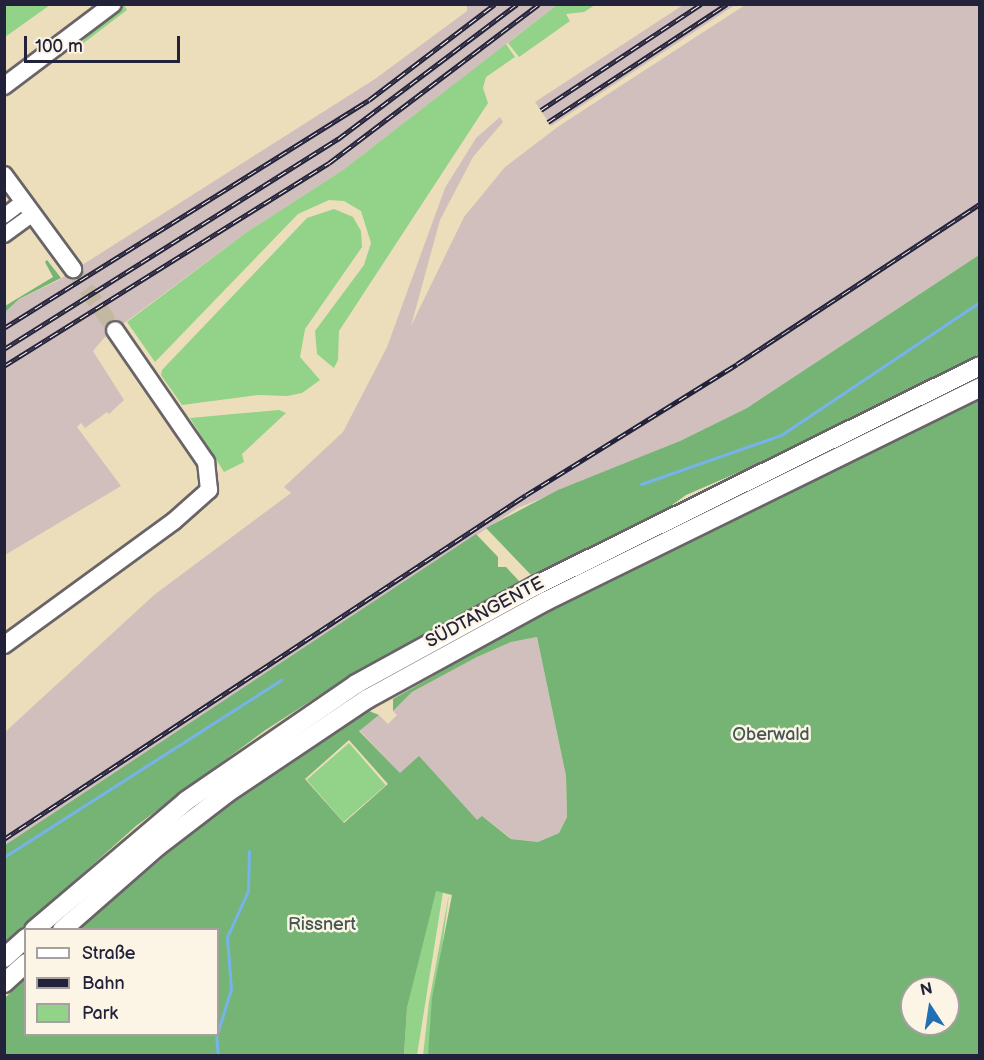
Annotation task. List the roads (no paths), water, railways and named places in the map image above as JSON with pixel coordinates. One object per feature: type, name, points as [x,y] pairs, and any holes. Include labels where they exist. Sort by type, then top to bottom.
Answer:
[{"type":"highway","name":"SÜDTANGENTE","points":[[36,928],[186,801],[297,721],[366,678],[535,586],[980,366]]},
{"type":"highway","name":"SÜDTANGENTE","points":[[64,928],[158,846],[227,793],[367,699],[546,601],[980,387]]},
{"type":"highway","points":[[4,958],[24,940]]},
{"type":"highway","points":[[4,983],[24,965]]},
{"type":"main road","points":[[4,86],[113,4]]},
{"type":"main road","points":[[6,175],[73,269]]},
{"type":"main road","points":[[4,645],[207,495],[210,485],[206,462],[115,330]]},
{"type":"street","points":[[4,216],[29,208]]},
{"type":"street","points":[[4,235],[29,208]]},
{"type":"waterway","points":[[641,484],[781,435],[980,302]]},
{"type":"waterway","points":[[4,857],[281,680]]},
{"type":"waterway","points":[[219,1028],[231,989],[227,937],[248,891],[249,851]]},
{"type":"waterway","points":[[216,1036],[218,1056]]},
{"type":"tunnel","points":[[73,269],[115,330]]},
{"type":"railway","points":[[4,328],[369,100],[495,4]]},
{"type":"railway","points":[[4,349],[338,139],[517,4]]},
{"type":"railway","points":[[4,366],[329,163],[539,4]]},
{"type":"railway","points":[[541,110],[701,4]]},
{"type":"railway","points":[[548,122],[727,4]]},
{"type":"railway","points":[[4,839],[526,495],[737,364],[980,204]]},
{"type":"park label","name":"Oberwald","points":[[771,735]]},
{"type":"park label","name":"Rissnert","points":[[322,925]]}]
